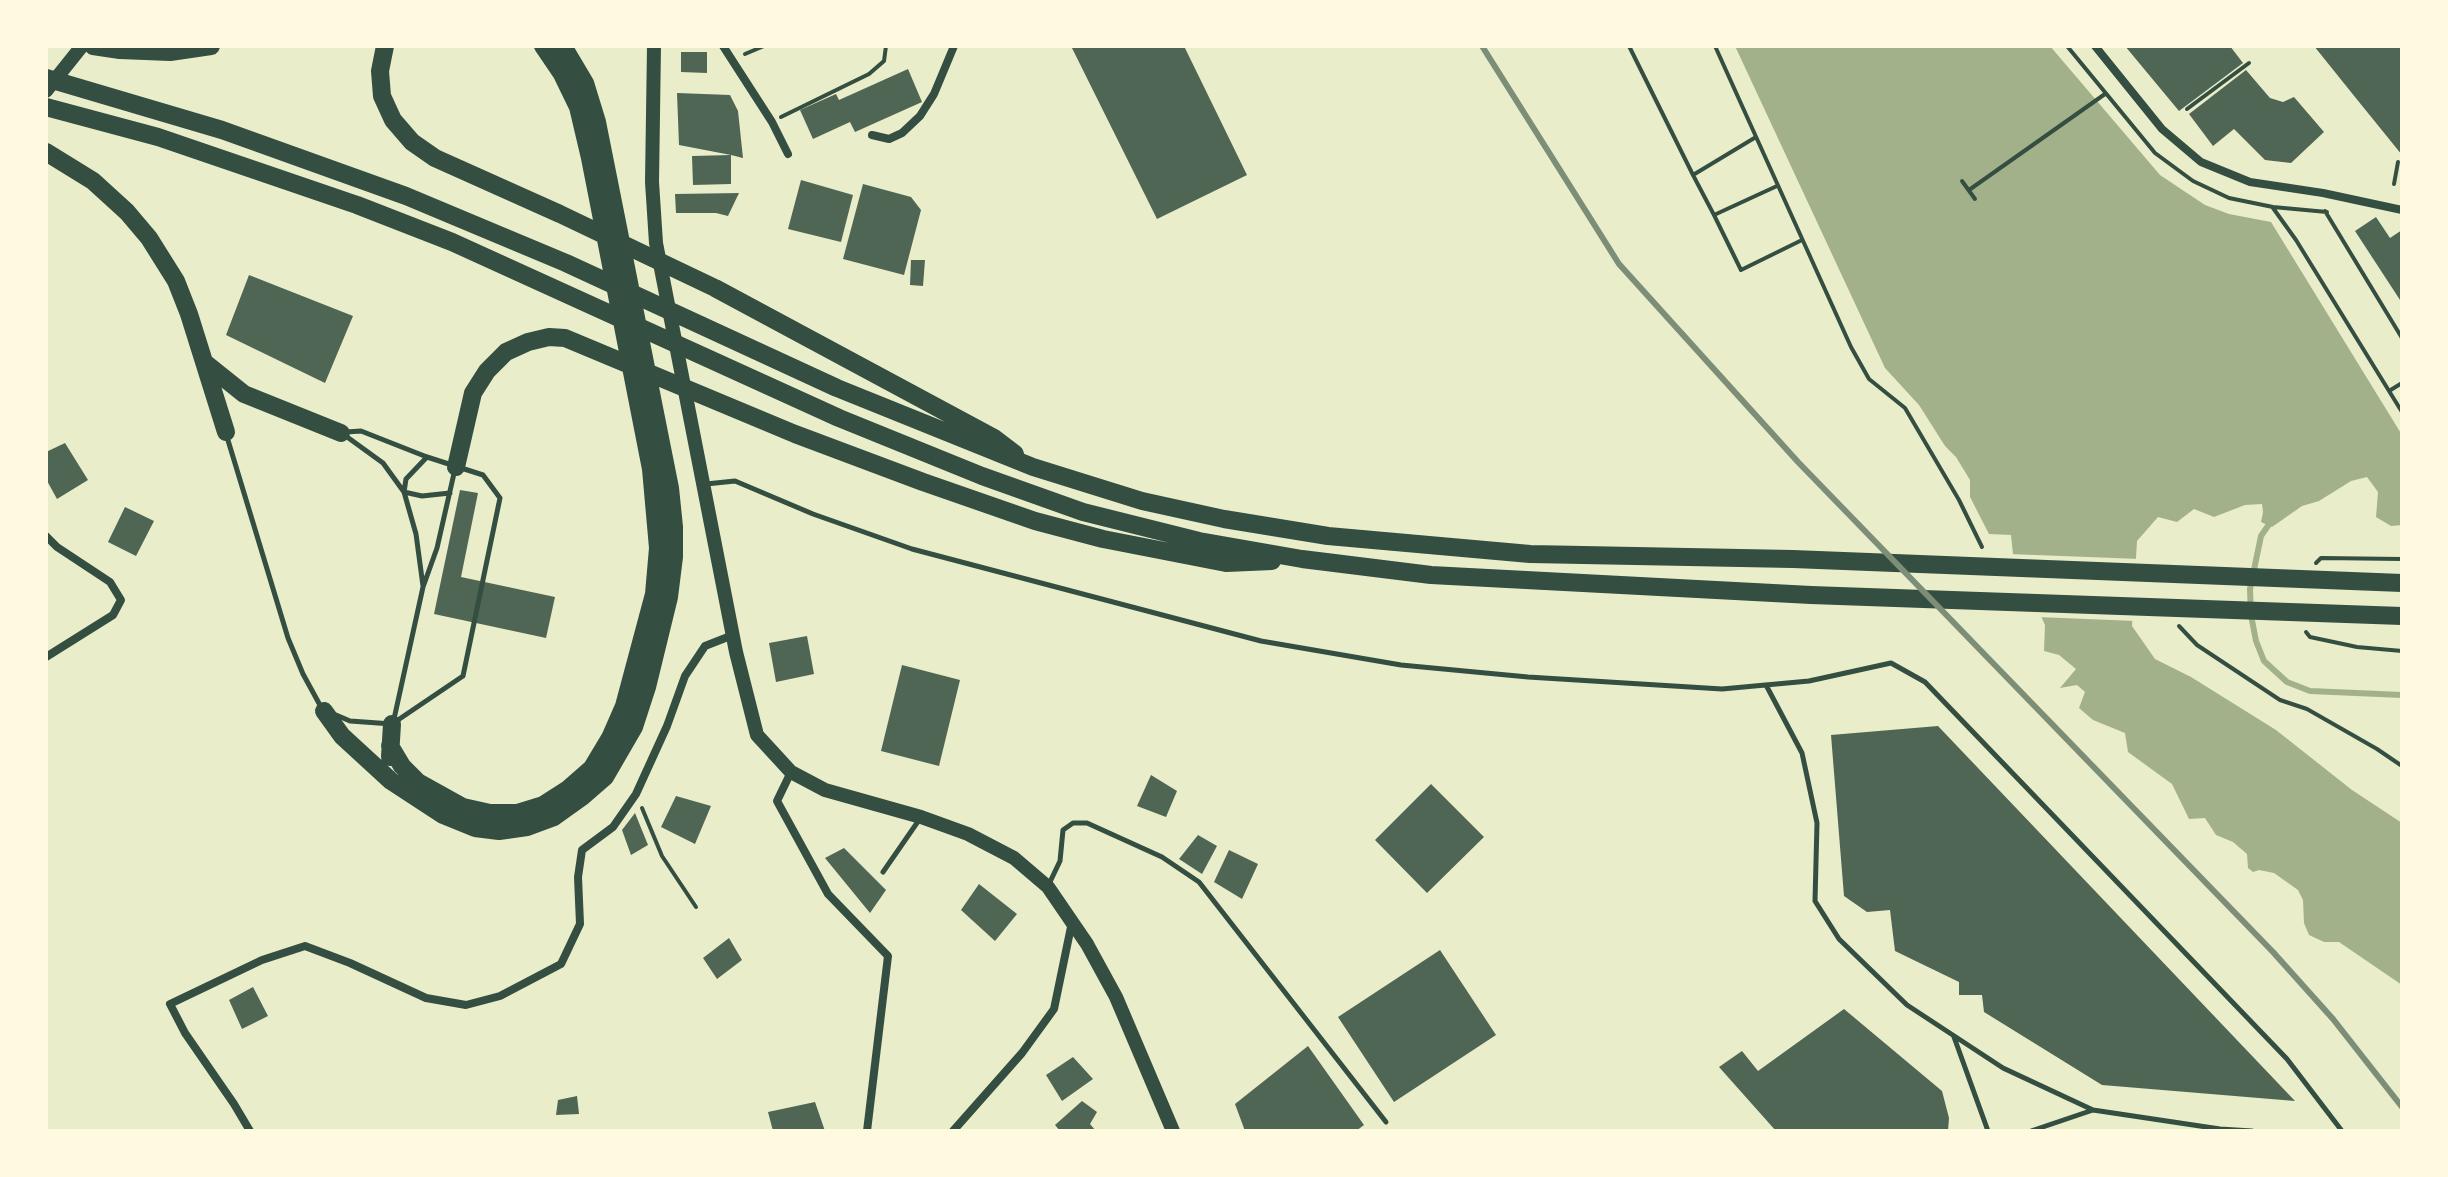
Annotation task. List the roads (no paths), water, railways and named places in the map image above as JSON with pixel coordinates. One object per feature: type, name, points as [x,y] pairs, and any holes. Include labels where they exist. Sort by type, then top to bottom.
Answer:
[{"type":"highway","points":[[93,46],[170,52],[211,46]]},
{"type":"highway","points":[[385,46],[380,71],[382,96],[393,120],[412,142],[435,158],[715,288],[994,438],[1033,467]]},
{"type":"highway","points":[[390,746],[402,766],[418,782],[463,807],[490,813],[517,813],[543,805],[592,768],[610,738],[624,706],[654,594],[658,548],[651,469],[590,158],[578,107],[562,74],[543,46]]},
{"type":"highway","points":[[324,711],[342,736],[391,781],[443,815],[475,828],[499,831],[527,827],[554,817],[605,777],[634,727],[662,627],[674,557],[670,488],[597,122],[585,83],[563,46]]},
{"type":"highway","points":[[46,78],[222,130],[406,196],[566,263],[837,388],[1033,467],[1142,501],[1224,519],[1328,536],[1530,554],[1793,559],[2402,583]]},
{"type":"highway","points":[[46,107],[158,137],[342,200],[452,242],[839,418],[982,476],[1083,512],[1199,541],[1302,559],[1431,575],[1811,595],[2402,616]]},
{"type":"highway","points":[[46,152],[93,181],[127,212],[149,238],[176,281],[226,432]]},
{"type":"highway","points":[[456,467],[473,393],[487,371],[506,352],[528,342],[549,337],[565,338],[923,482],[1035,521],[1226,563],[1302,559]]},
{"type":"highway","points":[[204,362],[244,394],[341,433]]},
{"type":"highway","points":[[391,781],[392,724]]},
{"type":"main road","points":[[46,91],[82,46]]},
{"type":"main road","points":[[654,46],[652,182],[656,243],[733,635],[757,735],[791,772],[825,790],[921,817],[968,834],[1014,858],[1048,887],[1072,921],[1116,997],[1173,1131]]},
{"type":"street","points":[[723,46],[772,122],[788,154]]},
{"type":"street","points":[[872,135],[889,139],[902,133],[920,116],[934,94],[954,46]]},
{"type":"street","points":[[2095,46],[2162,129],[2201,162],[2250,182],[2402,210]]},
{"type":"street","points":[[46,536],[57,547],[110,582],[121,600],[113,615],[46,657]]},
{"type":"street","points":[[250,1131],[185,1033],[170,1004],[262,960],[305,946],[426,998],[466,1005],[500,996],[561,964],[580,924],[578,877],[582,850],[613,827],[636,794],[667,726],[685,676],[705,646],[733,635]]},
{"type":"street","points":[[791,772],[777,801],[828,894],[888,956],[867,1131]]},
{"type":"street","points":[[953,1131],[1022,1053],[1054,1009],[1072,921]]},
{"type":"lane","points":[[226,432],[288,638],[314,696],[324,711],[350,721],[392,724],[463,676],[500,498],[483,475],[361,431],[341,433]]},
{"type":"lane","points":[[341,433],[383,463],[404,492],[416,534],[423,587]]},
{"type":"lane","points":[[404,492],[406,479],[427,457]]},
{"type":"lane","points":[[392,724],[423,587],[437,548],[456,467]]},
{"type":"lane","points":[[705,484],[735,481],[813,514],[912,549],[1261,641],[1401,665],[1528,677],[1722,689],[1809,681],[1891,663],[1925,682],[2287,1059],[2342,1131]]},
{"type":"lane","points":[[404,492],[422,496],[451,492]]},
{"type":"lane","points":[[1766,685],[1802,753],[1817,823],[1815,901],[1839,939],[1907,1005],[2003,1068],[2093,1110],[2252,1131]]},
{"type":"lane","points":[[883,872],[921,817]]},
{"type":"lane","points":[[1048,887],[1060,861],[1063,830],[1073,823],[1087,823],[1162,857],[1199,882],[1386,1122]]},
{"type":"lane","points":[[1954,1036],[1988,1131]]},
{"type":"lane","points":[[2031,1131],[2093,1110]]},
{"type":"waterway","points":[[2272,520],[2261,536],[2250,589],[2256,641],[2264,661],[2287,682],[2310,691],[2402,695]]},
{"type":"railway","points":[[1482,46],[1619,264],[1798,462],[2273,952],[2333,1019],[2402,1107]]}]
